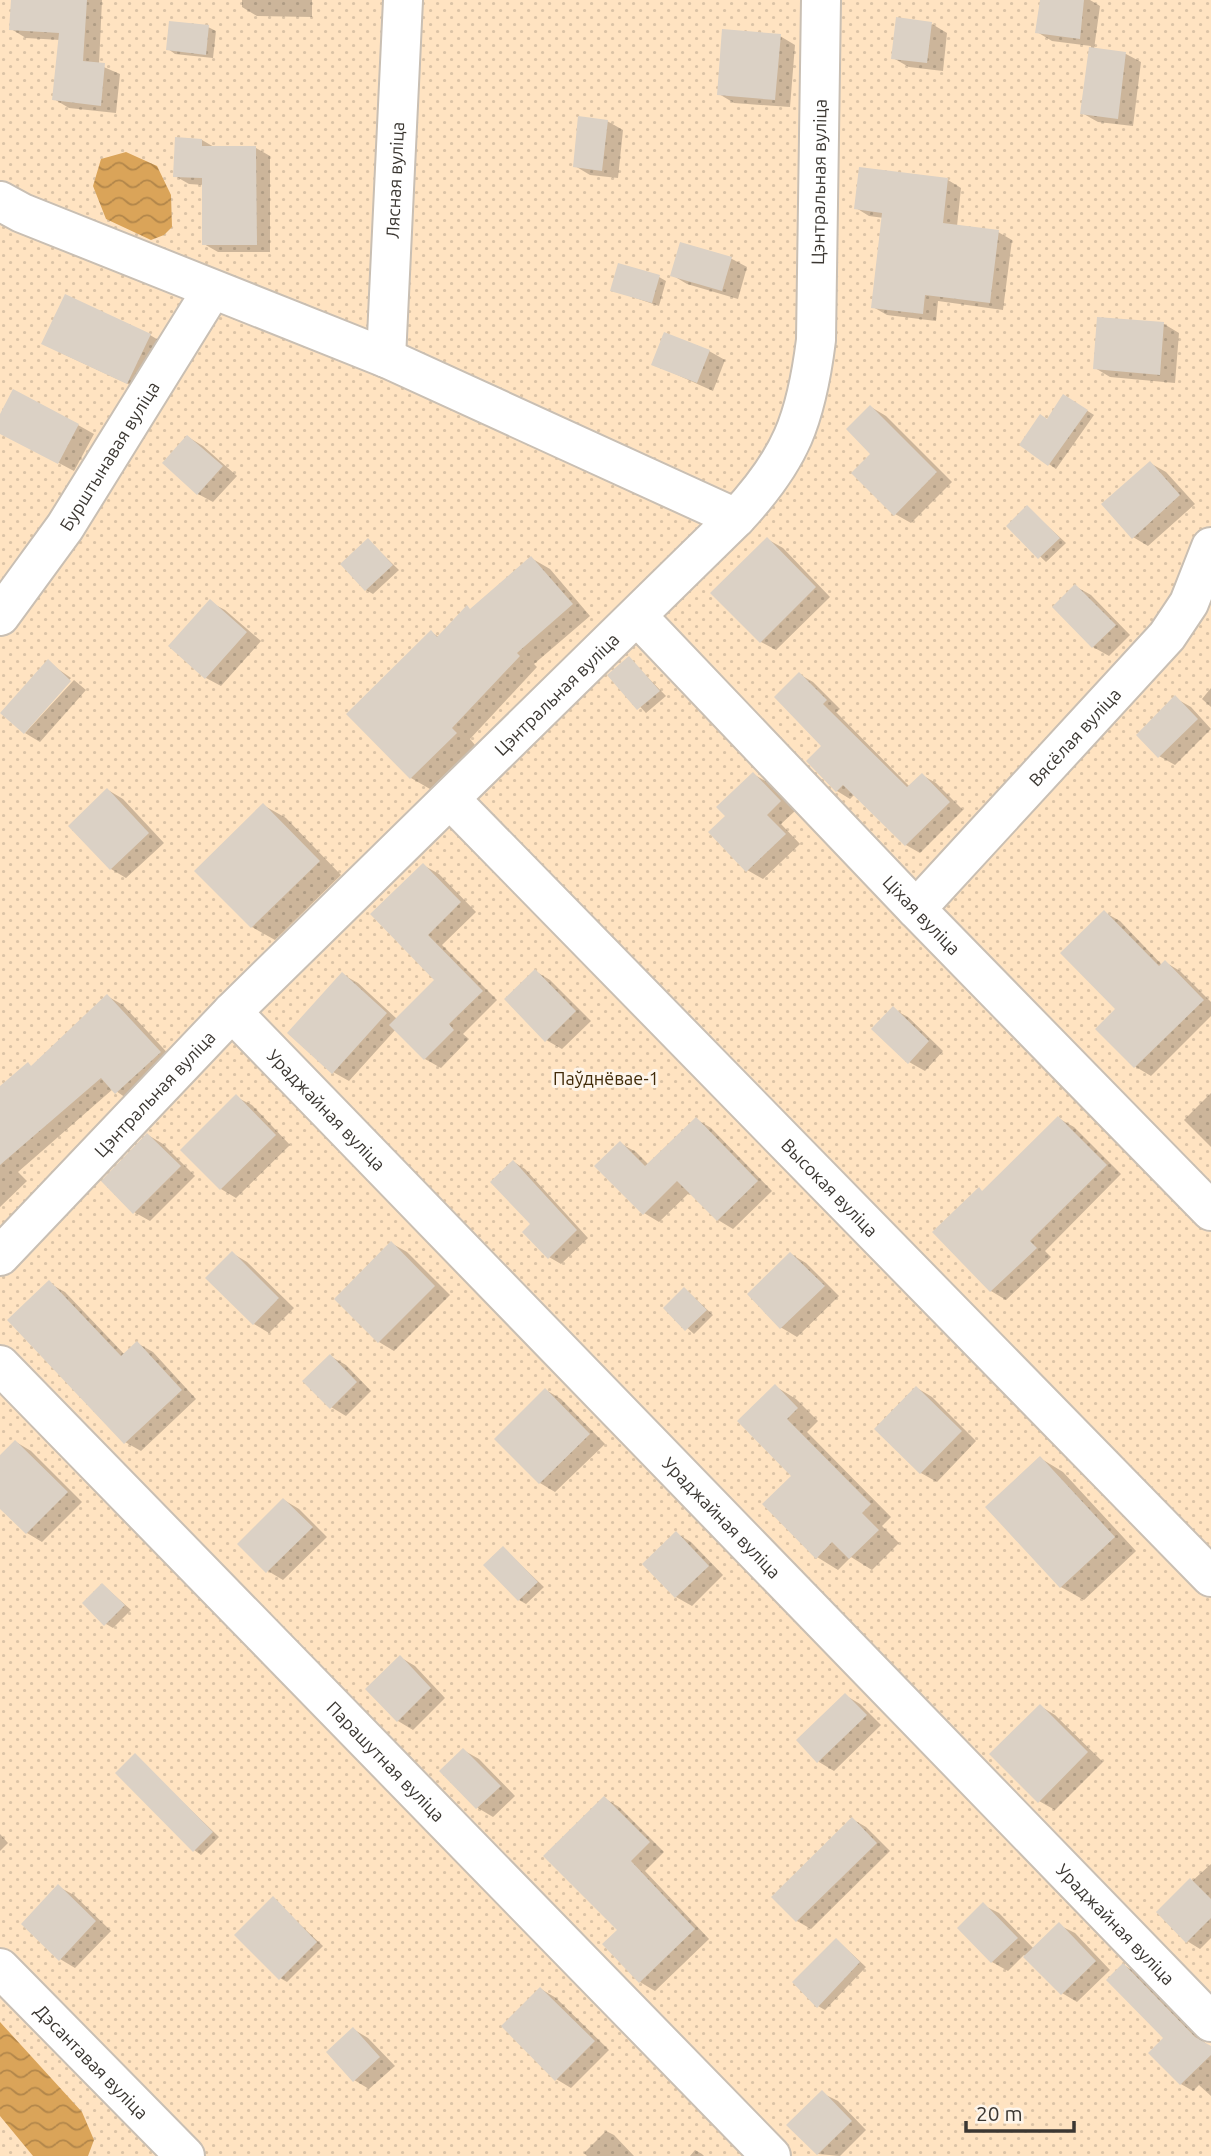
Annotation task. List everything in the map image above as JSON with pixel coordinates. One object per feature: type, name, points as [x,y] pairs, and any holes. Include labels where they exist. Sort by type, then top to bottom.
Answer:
[{"type":"lane","name":"Лясная вуліца","points":[[386,358],[403,0]]},
{"type":"lane","name":"Цэнтральная вуліца","points":[[0,1256],[232,1012],[736,518],[785,457],[801,421],[811,385],[818,293],[821,0]]},
{"type":"lane","points":[[11,207],[386,358],[736,518]]},
{"type":"lane","name":"Бурштынавая вуліца","points":[[0,616],[65,527],[212,290]]},
{"type":"lane","name":"Вясёлая вуліца","points":[[916,909],[1167,636],[1189,603],[1211,547]]},
{"type":"lane","name":"Ціхая вуліца","points":[[636,616],[1211,1212]]},
{"type":"lane","name":"Высокая вуліца","points":[[451,800],[1211,1577]]},
{"type":"lane","name":"Ураджайная вуліца","points":[[232,1012],[1211,2022]]},
{"type":"lane","name":"Парашутная вуліца","points":[[0,1365],[771,2156]]},
{"type":"lane","name":"Дэсантавая вуліца","points":[[0,1968],[185,2156]]},
{"type":"green space","name":"Паўднёвае-1","points":[[0,0],[1211,0],[1211,2156],[0,2156]]},
{"type":"water","points":[[126,152],[157,166],[171,195],[172,227],[164,235],[151,240],[106,219],[93,186],[101,159]]},
{"type":"water","points":[[0,2022],[82,2112],[94,2140],[88,2156],[33,2156],[0,2116]]},
{"type":"building","points":[[11,0],[87,0],[83,61],[105,63],[101,106],[52,100],[59,33],[9,30]]},
{"type":"building","points":[[1040,0],[1084,0],[1080,39],[1035,33]]},
{"type":"building","points":[[896,17],[932,22],[927,63],[891,59]]},
{"type":"building","points":[[169,21],[209,25],[206,55],[166,50]]},
{"type":"building","points":[[722,29],[781,34],[775,100],[717,95]]},
{"type":"building","points":[[1089,47],[1126,52],[1118,119],[1080,114]]},
{"type":"building","points":[[578,116],[608,120],[602,171],[573,167]]},
{"type":"building","points":[[175,137],[202,139],[202,146],[256,146],[257,245],[202,245],[202,178],[173,177]]},
{"type":"building","points":[[859,167],[948,178],[943,223],[999,230],[990,303],[925,295],[923,314],[871,308],[882,213],[854,209]]},
{"type":"building","points":[[680,242],[732,257],[722,291],[670,276]]},
{"type":"building","points":[[618,263],[660,275],[652,303],[610,291]]},
{"type":"building","points":[[65,294],[151,334],[127,384],[41,344]]},
{"type":"building","points":[[1097,317],[1164,322],[1160,375],[1093,369]]},
{"type":"building","points":[[664,332],[710,350],[697,383],[651,365]]},
{"type":"building","points":[[13,389],[79,424],[58,464],[0,434],[0,414]]},
{"type":"building","points":[[1063,394],[1088,410],[1048,466],[1019,445],[1040,414],[1047,419]]},
{"type":"building","points":[[870,405],[937,472],[894,516],[851,473],[870,454],[846,429]]},
{"type":"building","points":[[187,435],[223,466],[197,495],[162,463]]},
{"type":"building","points":[[1150,461],[1180,495],[1132,539],[1101,504]]},
{"type":"building","points":[[1027,505],[1060,538],[1038,559],[1006,526]]},
{"type":"building","points":[[767,537],[816,587],[760,643],[710,593]]},
{"type":"building","points":[[368,538],[393,565],[365,591],[340,564]]},
{"type":"building","points":[[531,556],[573,604],[517,653],[520,656],[452,728],[457,733],[410,779],[346,714],[431,630],[437,637],[467,605],[470,609]]},
{"type":"building","points":[[1075,584],[1116,625],[1092,648],[1052,607]]},
{"type":"building","points":[[210,599],[247,632],[205,679],[168,646]]},
{"type":"building","points":[[629,656],[660,691],[637,710],[607,675]]},
{"type":"building","points":[[48,659],[71,681],[24,734],[0,713]]},
{"type":"building","points":[[799,672],[827,700],[823,704],[907,787],[922,773],[950,802],[905,846],[843,785],[836,792],[806,761],[821,746],[774,697]]},
{"type":"building","points":[[1175,695],[1198,719],[1158,758],[1136,735]]},
{"type":"building","points":[[753,772],[781,801],[767,815],[786,834],[746,872],[708,832],[725,816],[716,807]]},
{"type":"building","points":[[107,788],[149,833],[110,870],[68,826]]},
{"type":"building","points":[[263,803],[320,861],[251,928],[194,871]]},
{"type":"building","points":[[423,863],[461,902],[428,935],[483,991],[449,1024],[454,1030],[424,1060],[389,1025],[434,980],[370,914]]},
{"type":"building","points":[[1104,910],[1159,966],[1165,960],[1204,1000],[1134,1068],[1095,1029],[1115,1009],[1060,953]]},
{"type":"building","points":[[535,969],[576,1011],[545,1042],[504,999]]},
{"type":"building","points":[[342,972],[387,1013],[332,1074],[287,1033]]},
{"type":"building","points":[[107,994],[161,1052],[115,1094],[101,1078],[0,1165],[0,1086],[28,1062],[31,1066]]},
{"type":"building","points":[[893,1006],[929,1041],[908,1064],[871,1029]]},
{"type":"building","points":[[236,1094],[276,1135],[220,1190],[180,1150]]},
{"type":"building","points":[[1058,1116],[1107,1165],[1030,1241],[1037,1248],[990,1292],[932,1232],[979,1187],[982,1191]]},
{"type":"building","points":[[696,1117],[758,1181],[717,1221],[677,1181],[643,1215],[594,1166],[620,1141],[645,1166]]},
{"type":"building","points":[[147,1133],[181,1166],[133,1214],[101,1181]]},
{"type":"building","points":[[513,1160],[577,1230],[548,1259],[522,1232],[530,1224],[490,1182]]},
{"type":"building","points":[[391,1241],[435,1286],[378,1343],[334,1299]]},
{"type":"building","points":[[232,1251],[279,1298],[253,1325],[205,1278]]},
{"type":"building","points":[[790,1252],[825,1286],[780,1329],[747,1294]]},
{"type":"building","points":[[49,1280],[121,1356],[137,1341],[182,1390],[124,1444],[7,1320]]},
{"type":"building","points":[[684,1287],[707,1310],[685,1331],[663,1308]]},
{"type":"building","points":[[330,1354],[357,1382],[330,1409],[302,1381]]},
{"type":"building","points":[[775,1384],[798,1408],[787,1419],[871,1504],[862,1513],[879,1530],[849,1559],[832,1542],[816,1559],[762,1504],[791,1476],[737,1421]]},
{"type":"building","points":[[916,1386],[962,1431],[920,1474],[874,1429]]},
{"type":"building","points":[[545,1388],[590,1434],[539,1484],[494,1439]]},
{"type":"building","points":[[15,1440],[68,1492],[26,1534],[0,1509],[0,1455]]},
{"type":"building","points":[[1040,1456],[1115,1537],[1060,1588],[985,1507]]},
{"type":"building","points":[[283,1498],[313,1527],[266,1573],[237,1544]]},
{"type":"building","points":[[676,1531],[709,1566],[675,1598],[642,1564]]},
{"type":"building","points":[[503,1546],[538,1582],[518,1601],[483,1565]]},
{"type":"building","points":[[102,1583],[125,1605],[104,1626],[82,1603]]},
{"type":"building","points":[[400,1655],[431,1688],[397,1722],[365,1689]]},
{"type":"building","points":[[845,1693],[867,1715],[817,1763],[796,1740]]},
{"type":"building","points":[[1040,1704],[1088,1752],[1038,1803],[989,1754]]},
{"type":"building","points":[[463,1748],[501,1786],[476,1809],[439,1771]]},
{"type":"building","points":[[135,1753],[213,1832],[193,1852],[115,1773]]},
{"type":"building","points":[[604,1796],[650,1842],[631,1861],[695,1929],[639,1983],[602,1944],[617,1930],[543,1856]]},
{"type":"building","points":[[852,1817],[877,1843],[796,1922],[771,1897]]},
{"type":"building","points":[[1190,1878],[1211,1899],[1211,1918],[1186,1943],[1156,1912]]},
{"type":"building","points":[[58,1884],[96,1921],[59,1961],[21,1924]]},
{"type":"building","points":[[273,1896],[317,1942],[279,1980],[234,1935]]},
{"type":"building","points":[[983,1902],[1018,1938],[991,1963],[957,1928]]},
{"type":"building","points":[[1059,1922],[1096,1961],[1061,1995],[1023,1957]]},
{"type":"building","points":[[836,1938],[860,1962],[817,2008],[792,1982]]},
{"type":"building","points":[[1123,1963],[1195,2037],[1211,2046],[1211,2055],[1180,2085],[1148,2053],[1163,2038],[1106,1980]]},
{"type":"building","points":[[540,1987],[595,2041],[555,2081],[501,2026]]},
{"type":"building","points":[[353,2027],[380,2057],[353,2082],[326,2052]]},
{"type":"building","points":[[822,2090],[852,2121],[817,2155],[786,2125]]}]
